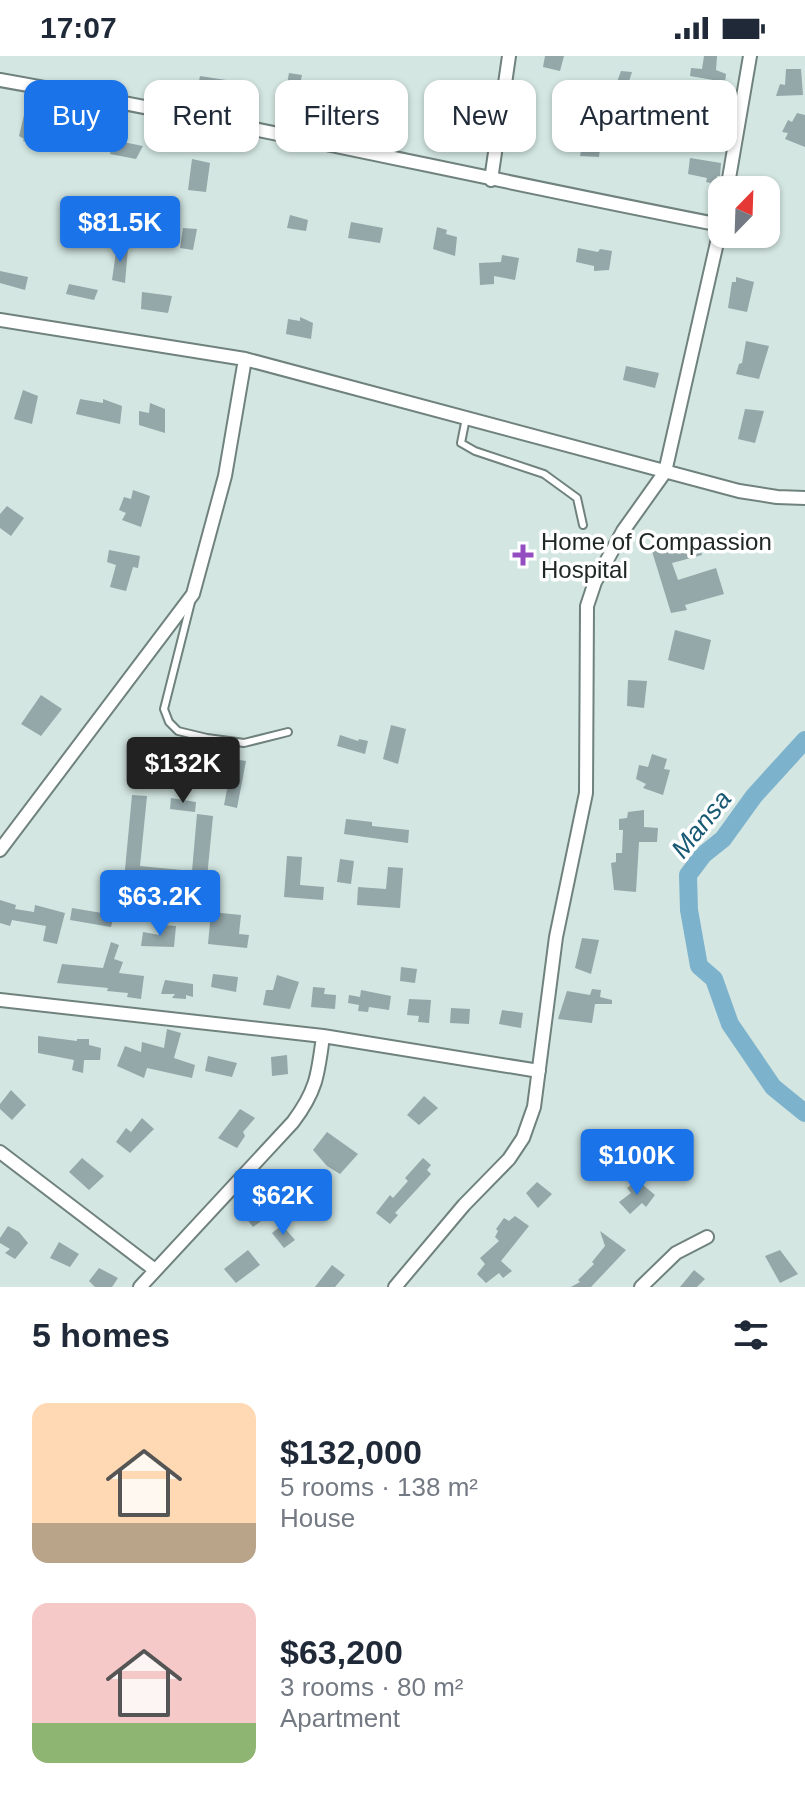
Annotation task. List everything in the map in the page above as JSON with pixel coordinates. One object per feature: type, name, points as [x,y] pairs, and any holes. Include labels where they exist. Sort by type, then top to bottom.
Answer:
[{"type":"street","points":[[491,180],[509,56]]},
{"type":"street","points":[[729,176],[750,56]]},
{"type":"street","points":[[0,80],[116,101],[491,180],[708,219]]},
{"type":"street","points":[[395,1287],[464,1205],[509,1159],[523,1138],[534,1107],[556,937],[586,793],[587,606],[595,582],[623,531],[665,472],[715,248]]},
{"type":"street","points":[[0,320],[245,359],[739,491],[805,498]]},
{"type":"street","points":[[0,850],[193,594],[225,476],[245,359]]},
{"type":"street","points":[[0,1000],[323,1036],[539,1071]]},
{"type":"street","points":[[140,1287],[293,1122],[308,1101],[318,1073],[323,1036]]},
{"type":"street","points":[[0,1152],[155,1270]]},
{"type":"street","points":[[641,1287],[676,1253],[707,1237]]},
{"type":"lane","points":[[466,418],[461,443],[475,451],[544,474],[577,498],[583,525]]},
{"type":"lane","points":[[193,594],[164,709],[169,722],[178,731],[244,743],[288,732]]},
{"type":"building","points":[[545,56],[564,56],[560,71],[543,67]]},
{"type":"building","points":[[704,56],[717,56],[716,70],[726,74],[725,80],[690,76],[691,68],[702,69]]},
{"type":"building","points":[[786,69],[801,69],[803,95],[776,96],[780,84],[785,85]]},
{"type":"building","points":[[621,71],[632,72],[629,80],[618,80]]},
{"type":"building","points":[[289,73],[302,75],[301,80],[288,80]]},
{"type":"building","points":[[200,76],[226,80],[199,80]]},
{"type":"building","points":[[797,113],[805,115],[805,147],[785,139],[788,133],[782,132],[788,120],[792,122]]},
{"type":"building","points":[[24,115],[24,139],[19,136]]},
{"type":"building","points":[[128,143],[143,146],[136,159],[110,154],[128,152]]},
{"type":"building","points":[[581,152],[600,152],[599,157],[580,156]]},
{"type":"building","points":[[690,158],[721,163],[720,176],[708,176],[708,182],[707,178],[688,174]]},
{"type":"building","points":[[192,159],[210,163],[206,192],[188,190]]},
{"type":"building","points":[[290,215],[308,220],[306,231],[287,228]]},
{"type":"building","points":[[351,222],[383,228],[380,243],[348,238]]},
{"type":"building","points":[[88,226],[103,230],[100,243],[82,240],[84,229],[87,230]]},
{"type":"building","points":[[437,227],[457,237],[455,256],[433,249]]},
{"type":"building","points":[[183,228],[197,229],[193,250],[180,248]]},
{"type":"building","points":[[117,245],[128,248],[125,283],[112,280]]},
{"type":"building","points":[[578,248],[612,251],[609,270],[594,271],[594,266],[576,262]]},
{"type":"building","points":[[502,255],[519,258],[515,280],[494,276],[494,284],[480,285],[479,263],[501,262]]},
{"type":"building","points":[[0,271],[28,277],[25,290],[0,283]]},
{"type":"building","points":[[736,277],[754,282],[747,312],[728,308],[732,282],[736,282]]},
{"type":"building","points":[[69,284],[98,290],[94,300],[66,294]]},
{"type":"building","points":[[142,292],[172,296],[168,313],[141,309]]},
{"type":"building","points":[[300,317],[313,323],[311,339],[286,334],[288,319],[300,321]]},
{"type":"building","points":[[746,341],[769,346],[759,379],[736,374],[742,363]]},
{"type":"building","points":[[626,366],[659,373],[655,388],[623,380]]},
{"type":"building","points":[[23,390],[38,396],[32,424],[14,419]]},
{"type":"building","points":[[80,399],[103,403],[103,399],[122,406],[120,424],[76,414]]},
{"type":"building","points":[[150,403],[165,409],[165,433],[139,425],[139,411],[149,413]]},
{"type":"building","points":[[745,409],[764,411],[755,443],[738,439]]},
{"type":"building","points":[[133,490],[150,496],[141,527],[122,520],[126,513],[119,510],[124,497],[131,499]]},
{"type":"building","points":[[7,506],[24,518],[11,536],[0,528],[0,514]]},
{"type":"building","points":[[696,535],[702,555],[672,563],[678,580],[716,568],[724,594],[685,605],[687,610],[671,613],[651,548]]},
{"type":"building","points":[[109,550],[140,556],[138,568],[133,567],[126,591],[110,587],[116,565],[107,562]]},
{"type":"building","points":[[675,630],[711,640],[704,670],[668,660]]},
{"type":"building","points":[[628,680],[647,681],[644,708],[627,706]]},
{"type":"building","points":[[41,695],[62,709],[41,736],[21,724]]},
{"type":"building","points":[[391,725],[406,729],[398,764],[383,759]]},
{"type":"building","points":[[340,735],[368,741],[365,754],[337,746]]},
{"type":"building","points":[[652,754],[667,759],[664,769],[670,770],[663,795],[643,788],[646,784],[636,779],[639,765],[648,767]]},
{"type":"building","points":[[233,759],[246,761],[237,808],[224,805]]},
{"type":"building","points":[[132,795],[147,796],[140,866],[192,871],[197,814],[213,816],[205,898],[208,898],[207,908],[188,906],[190,885],[149,881],[146,905],[115,901],[117,890],[123,891]]},
{"type":"building","points":[[171,798],[196,802],[195,812],[170,809]]},
{"type":"building","points":[[644,810],[644,827],[658,828],[657,842],[639,842],[636,892],[614,890],[611,863],[616,862],[616,853],[622,853],[623,830],[619,830],[619,819],[627,818],[628,812]]},
{"type":"building","points":[[346,819],[372,822],[372,826],[409,830],[408,843],[344,834]]},
{"type":"building","points":[[287,856],[302,857],[300,885],[324,887],[323,900],[284,897]]},
{"type":"building","points":[[340,859],[354,861],[351,884],[337,882]]},
{"type":"building","points":[[388,867],[403,868],[400,908],[357,905],[358,887],[386,889]]},
{"type":"building","points":[[0,900],[16,905],[15,909],[34,912],[35,905],[65,913],[57,944],[43,941],[46,926],[12,920],[10,926],[0,923]]},
{"type":"building","points":[[72,908],[114,915],[111,927],[70,920]]},
{"type":"building","points":[[211,912],[241,915],[239,934],[249,935],[247,948],[208,944]]},
{"type":"building","points":[[161,925],[176,926],[174,947],[141,946],[143,932],[160,935]]},
{"type":"building","points":[[582,938],[599,940],[591,974],[575,968]]},
{"type":"building","points":[[111,942],[119,945],[114,959],[123,962],[119,973],[144,976],[141,999],[127,997],[128,993],[107,991],[108,988],[57,983],[62,964],[103,968]]},
{"type":"building","points":[[401,967],[417,969],[415,983],[400,981]]},
{"type":"building","points":[[213,974],[238,977],[236,992],[211,987]]},
{"type":"building","points":[[277,975],[299,982],[290,1009],[263,1005],[266,990],[273,990]]},
{"type":"building","points":[[165,980],[193,984],[193,997],[172,998],[175,994],[161,994]]},
{"type":"building","points":[[313,987],[325,988],[324,994],[336,995],[335,1009],[311,1007]]},
{"type":"building","points":[[592,989],[601,990],[600,997],[612,1000],[612,1004],[595,1004],[592,1023],[558,1019],[567,991],[590,995]]},
{"type":"building","points":[[361,990],[391,996],[389,1010],[369,1007],[368,1012],[358,1011],[359,1005],[348,1003],[349,995],[360,997]]},
{"type":"building","points":[[409,999],[431,1000],[429,1023],[418,1022],[419,1016],[407,1015]]},
{"type":"building","points":[[451,1008],[470,1009],[469,1024],[450,1023]]},
{"type":"building","points":[[502,1010],[523,1013],[521,1028],[499,1024]]},
{"type":"building","points":[[167,1029],[181,1033],[174,1058],[195,1065],[192,1078],[147,1068],[144,1078],[117,1066],[125,1046],[141,1052],[142,1042],[164,1048]]},
{"type":"building","points":[[38,1036],[77,1041],[89,1039],[89,1045],[101,1048],[100,1060],[84,1060],[83,1073],[72,1070],[74,1060],[38,1053]]},
{"type":"building","points":[[287,1055],[288,1074],[272,1076],[271,1057]]},
{"type":"building","points":[[208,1056],[237,1063],[232,1077],[205,1071]]},
{"type":"building","points":[[11,1090],[26,1105],[12,1120],[0,1109],[0,1104]]},
{"type":"building","points":[[424,1096],[438,1108],[419,1125],[407,1115]]},
{"type":"building","points":[[240,1109],[255,1118],[243,1132],[245,1136],[237,1148],[218,1138]]},
{"type":"building","points":[[142,1118],[154,1129],[130,1153],[116,1142],[126,1128],[131,1132]]},
{"type":"building","points":[[327,1132],[358,1154],[340,1174],[327,1166],[313,1150]]},
{"type":"building","points":[[82,1158],[104,1176],[89,1190],[69,1172]]},
{"type":"building","points":[[423,1158],[431,1165],[427,1170],[431,1174],[395,1213],[398,1215],[390,1224],[376,1213],[390,1195],[393,1198],[408,1181],[405,1178]]},
{"type":"building","points":[[299,1175],[306,1187],[286,1201],[278,1189]]},
{"type":"building","points":[[637,1180],[655,1195],[646,1207],[642,1203],[630,1214],[619,1202],[631,1193],[627,1188]]},
{"type":"building","points":[[537,1182],[552,1194],[538,1208],[526,1193]]},
{"type":"building","points":[[266,1201],[274,1212],[253,1227],[242,1213]]},
{"type":"building","points":[[515,1216],[529,1226],[501,1261],[512,1271],[503,1278],[499,1273],[486,1283],[477,1274],[485,1264],[480,1258],[499,1241],[495,1237],[496,1229],[504,1218],[509,1221]]},
{"type":"building","points":[[282,1225],[295,1240],[284,1248],[272,1233]]},
{"type":"building","points":[[8,1226],[19,1232],[28,1243],[15,1259],[5,1253],[10,1249],[0,1243]]},
{"type":"building","points":[[600,1231],[626,1250],[591,1287],[571,1287],[580,1282],[578,1280],[594,1264],[592,1262],[605,1246]]},
{"type":"building","points":[[59,1242],[79,1254],[70,1267],[50,1258]]},
{"type":"building","points":[[248,1250],[260,1265],[236,1283],[224,1269]]},
{"type":"building","points":[[780,1250],[798,1274],[780,1283],[765,1256]]},
{"type":"building","points":[[332,1265],[345,1275],[335,1287],[315,1287]]},
{"type":"building","points":[[99,1268],[118,1278],[112,1287],[95,1287],[89,1281]]},
{"type":"building","points":[[694,1270],[705,1279],[697,1287],[680,1287]]},
{"type":"waterway","name":"Mansa","points":[[805,740],[754,796],[723,839],[703,855],[688,875],[689,910],[699,966],[714,979],[730,1024],[773,1087],[805,1113]]},
{"type":"place","name":"Home of Compassion Hospital","points":[[523,555]]}]
